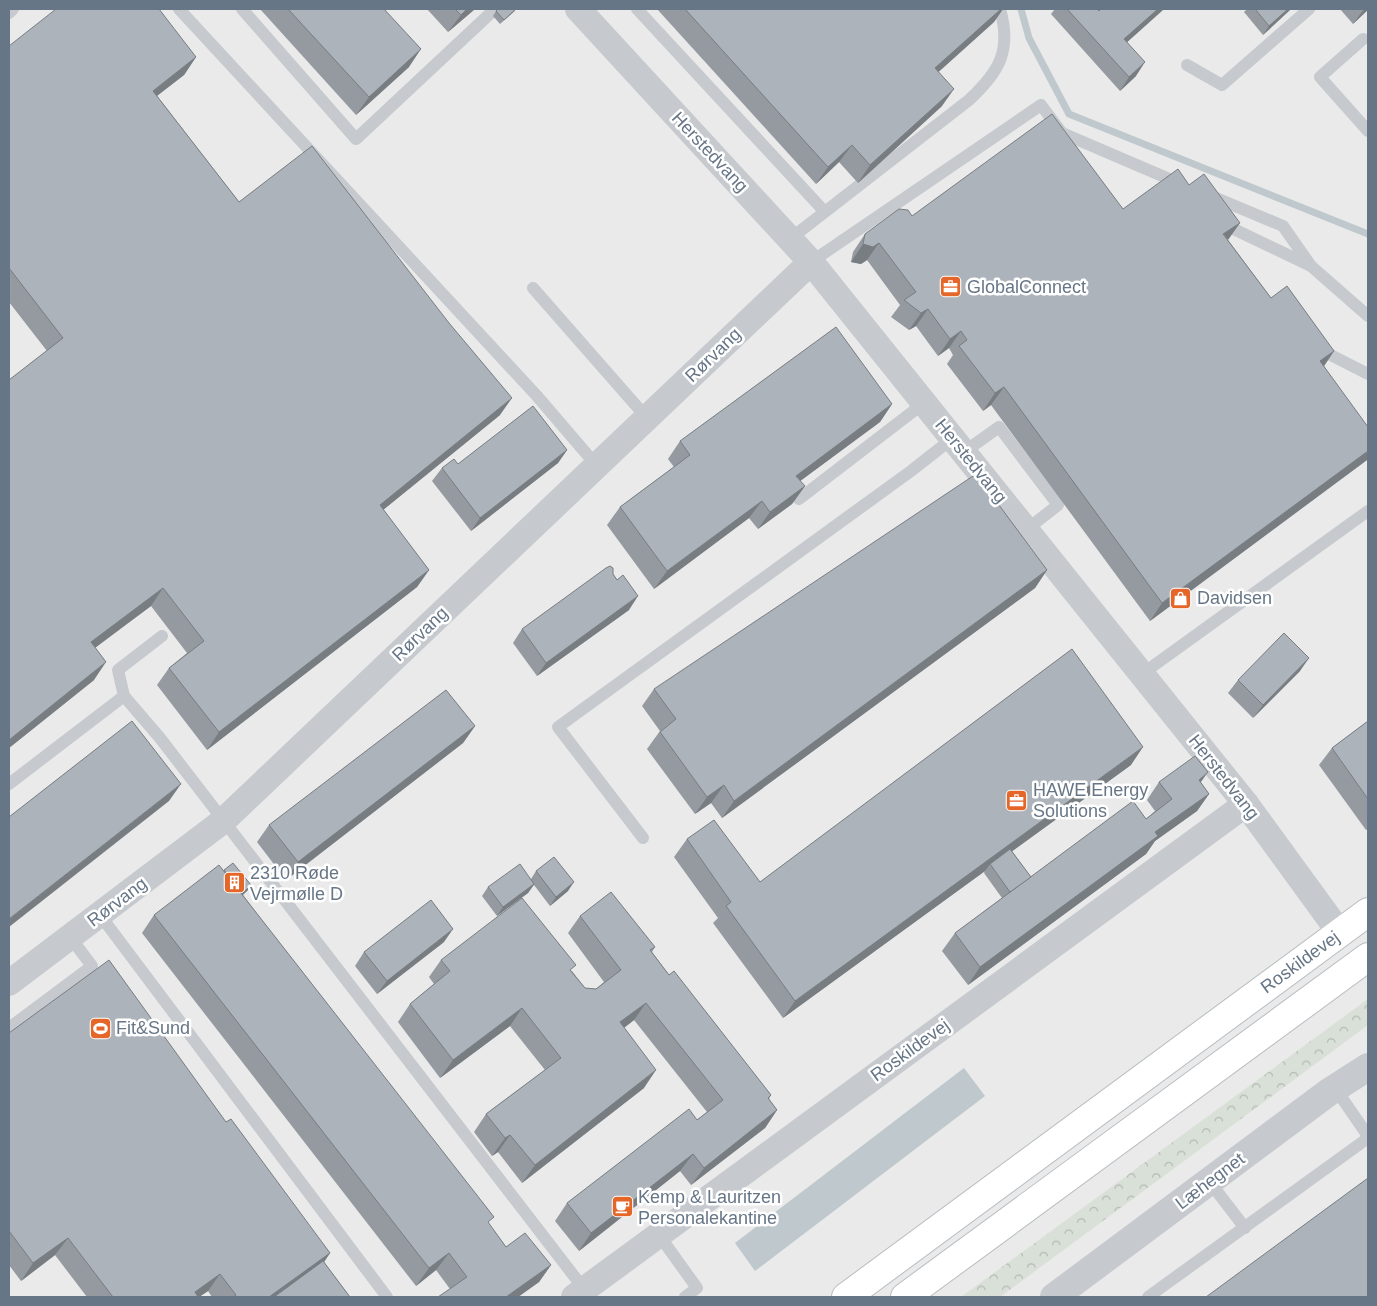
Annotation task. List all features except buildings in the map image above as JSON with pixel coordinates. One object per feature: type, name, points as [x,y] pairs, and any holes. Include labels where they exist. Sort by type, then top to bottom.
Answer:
[{"type":"main road","name":"Roskildevej","points":[[846,1297],[1368,912]]},
{"type":"main road","name":"Roskildevej","points":[[905,1297],[1368,957]]},
{"type":"street","name":"Herstedvang","points":[[578,9],[811,262],[1246,804],[1340,933]]},
{"type":"street","name":"Rørvang","points":[[9,983],[224,821],[811,262]]},
{"type":"street","name":"Roskildevej","points":[[579,1293],[1246,804]]},
{"type":"street","name":"Læhegnet","points":[[1054,1297],[1335,1088],[1368,1067]]},
{"type":"lane","points":[[9,13],[13,9]]},
{"type":"lane","points":[[179,9],[537,396],[597,466]]},
{"type":"lane","points":[[242,9],[356,139],[495,9]]},
{"type":"lane","points":[[638,9],[824,211]]},
{"type":"lane","points":[[790,239],[969,100],[990,81],[1000,63],[1005,39],[1000,9]]},
{"type":"lane","points":[[1187,65],[1222,85],[1308,9]]},
{"type":"lane","points":[[1366,40],[1320,77],[1368,131]]},
{"type":"lane","points":[[811,262],[1041,105],[1062,133],[1283,226],[1311,266],[1368,316]]},
{"type":"lane","points":[[1212,219],[1311,266]]},
{"type":"lane","points":[[533,288],[647,418]]},
{"type":"lane","points":[[1308,343],[1368,374]]},
{"type":"lane","points":[[799,499],[924,403]]},
{"type":"lane","points":[[643,838],[558,728],[903,477],[958,445],[999,427],[1058,505],[1026,530]]},
{"type":"lane","points":[[1142,674],[1368,511]]},
{"type":"lane","points":[[162,636],[118,670],[124,696],[224,821],[579,1293]]},
{"type":"lane","points":[[9,784],[124,696]]},
{"type":"lane","points":[[100,915],[387,1297]]},
{"type":"lane","points":[[9,1028],[92,966],[70,937]]},
{"type":"lane","points":[[1148,1297],[1368,1137],[1335,1088]]},
{"type":"lane","points":[[1209,1182],[1245,1228]]},
{"type":"lane","points":[[658,1234],[697,1288],[685,1297]]},
{"type":"shaded area","points":[[9,9],[1368,9],[1368,1297],[9,1297]]},
{"type":"shaded area","points":[[964,1068],[985,1096],[755,1271],[735,1243]]},
{"type":"green space","points":[[1368,999],[1368,1025],[1000,1297],[961,1297]]},
{"type":"waterway","points":[[1021,9],[1029,38],[1069,114],[1368,234]]},
{"type":"place","name":"GlobalConnect","points":[[951,287]]},
{"type":"place","name":"Davidsen","points":[[1181,598]]},
{"type":"place","name":"HAWE Energy Solutions","points":[[1017,800]]},
{"type":"place","name":"2310 Røde Vejrmølle D","points":[[234,883]]},
{"type":"place","name":"Fit&Sund","points":[[100,1028]]},
{"type":"place","name":"Kemp & Lauritzen Personalekantine","points":[[622,1207]]}]
